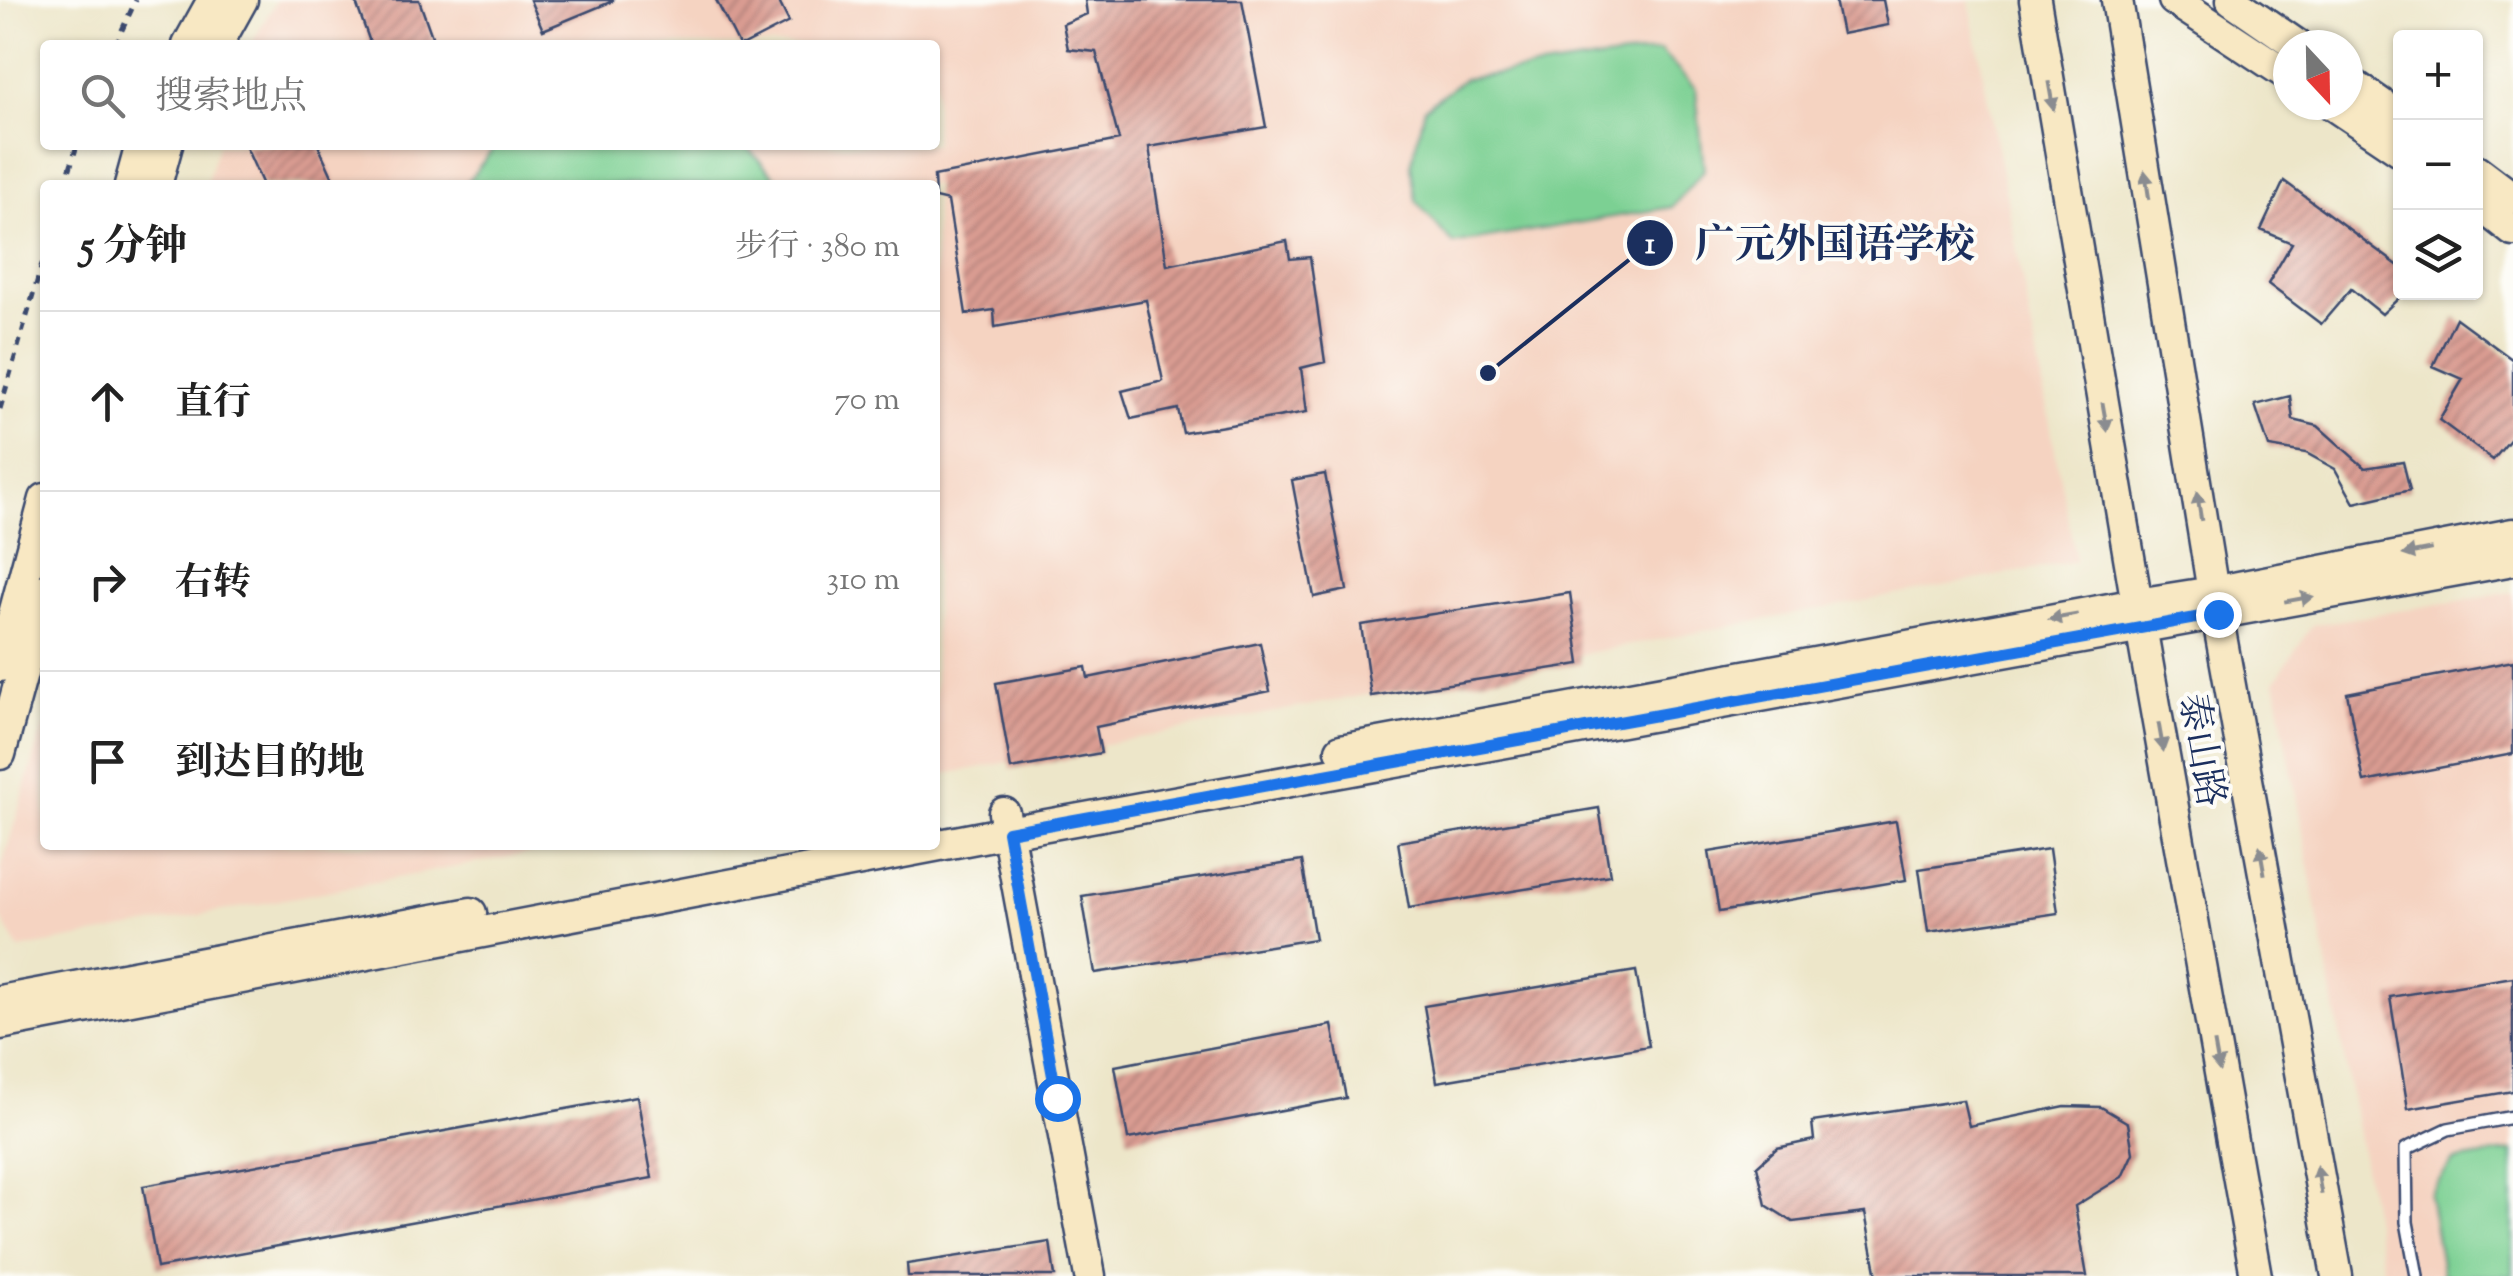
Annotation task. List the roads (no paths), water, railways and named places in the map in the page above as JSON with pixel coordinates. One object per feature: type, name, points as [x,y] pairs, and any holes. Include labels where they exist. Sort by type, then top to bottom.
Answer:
[{"type":"street","points":[[191,40],[213,0]]},
{"type":"street","points":[[220,40],[242,0]]},
{"type":"street","name":"泰山路","points":[[2035,0],[2256,1276]]},
{"type":"street","name":"泰山路","points":[[2116,0],[2215,603],[2337,1276]]},
{"type":"street","points":[[2174,0],[2273,65]]},
{"type":"street","points":[[2232,0],[2275,30]]},
{"type":"street","points":[[2363,91],[2393,112]]},
{"type":"street","points":[[2355,120],[2393,145]]},
{"type":"street","points":[[131,180],[140,150]]},
{"type":"street","points":[[157,180],[166,150]]},
{"type":"street","points":[[2483,175],[2513,198]]},
{"type":"street","points":[[2483,207],[2513,231]]},
{"type":"street","points":[[0,666],[40,518]]},
{"type":"street","points":[[2215,603],[2513,534]]},
{"type":"street","points":[[940,835],[2139,615],[2513,560]]},
{"type":"street","points":[[0,754],[40,608]]},
{"type":"street","points":[[940,826],[1006,822]]},
{"type":"street","points":[[1006,822],[1090,1276]]},
{"type":"street","points":[[0,1001],[805,850]]},
{"type":"street","points":[[0,1024],[867,850]]},
{"type":"lane","points":[[2417,1276],[2407,1222],[2406,1149],[2448,1129],[2513,1117]]},
{"type":"place","name":"广元外国语学校","points":[[1488,373]]}]
